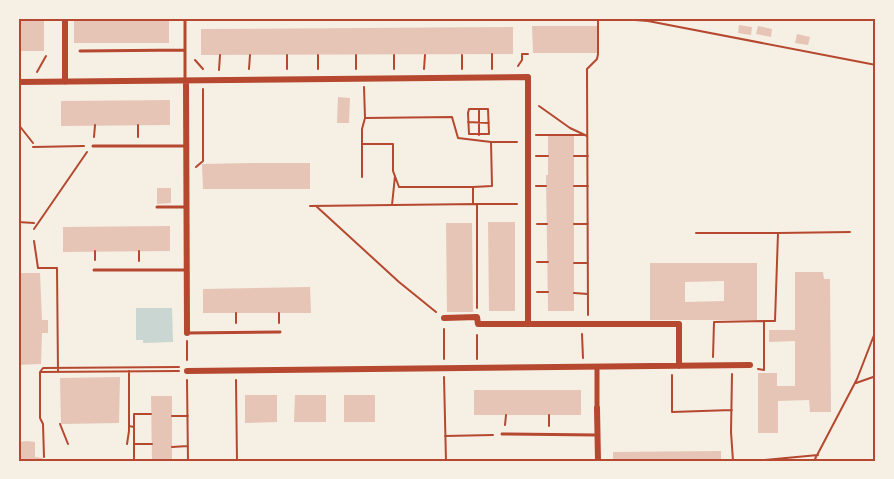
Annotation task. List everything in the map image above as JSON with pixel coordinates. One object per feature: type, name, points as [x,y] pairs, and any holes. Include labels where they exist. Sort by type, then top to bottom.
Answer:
[{"type":"street","points":[[65,18],[65,82]]},
{"type":"street","points":[[18,82],[528,77],[528,324]]},
{"type":"street","points":[[186,81],[187,333]]},
{"type":"street","points":[[444,318],[528,324],[679,324],[675,366]]},
{"type":"street","points":[[187,371],[732,365],[752,367]]},
{"type":"street","points":[[597,367],[598,461]]},
{"type":"lane","points":[[184,18],[186,81]]},
{"type":"lane","points":[[80,51],[185,50]]},
{"type":"lane","points":[[94,146],[186,146]]},
{"type":"lane","points":[[158,207],[186,207]]},
{"type":"lane","points":[[94,270],[187,270]]},
{"type":"lane","points":[[187,333],[280,332]]},
{"type":"lane","points":[[502,434],[598,435]]},
{"type":"path","points":[[583,367],[588,294],[587,69],[597,59],[598,18]]},
{"type":"path","points":[[608,18],[648,21],[876,64]]},
{"type":"path","points":[[462,54],[462,72]]},
{"type":"path","points":[[492,54],[492,72]]},
{"type":"path","points":[[522,54],[528,54]]},
{"type":"path","points":[[219,72],[220,55]]},
{"type":"path","points":[[249,72],[250,55]]},
{"type":"path","points":[[287,55],[287,72]]},
{"type":"path","points":[[318,55],[318,72]]},
{"type":"path","points":[[356,55],[356,72]]},
{"type":"path","points":[[394,55],[394,72]]},
{"type":"path","points":[[424,55],[424,72]]},
{"type":"path","points":[[36,74],[46,56]]},
{"type":"path","points":[[362,177],[362,129],[365,118],[363,78]]},
{"type":"path","points":[[186,174],[203,161],[203,81]]},
{"type":"path","points":[[528,98],[570,128],[586,135]]},
{"type":"path","points":[[478,135],[479,109]]},
{"type":"path","points":[[479,109],[489,111],[489,134],[469,134],[470,110],[479,109]]},
{"type":"path","points":[[365,118],[452,117],[458,138],[491,142],[586,135]]},
{"type":"path","points":[[468,122],[489,123]]},
{"type":"path","points":[[18,124],[33,143]]},
{"type":"path","points":[[34,229],[94,146],[95,125]]},
{"type":"path","points":[[137,146],[138,125]]},
{"type":"path","points":[[394,176],[399,187],[492,186],[491,142]]},
{"type":"path","points":[[362,144],[393,144],[392,205]]},
{"type":"path","points":[[33,147],[94,146]]},
{"type":"path","points":[[574,156],[588,156]]},
{"type":"path","points":[[574,186],[588,186]]},
{"type":"path","points":[[473,187],[478,320],[477,368]]},
{"type":"path","points":[[310,206],[528,204]]},
{"type":"path","points":[[316,206],[399,282],[444,318],[446,461]]},
{"type":"path","points":[[18,222],[34,223]]},
{"type":"path","points":[[574,224],[588,225]]},
{"type":"path","points":[[696,233],[850,232]]},
{"type":"path","points":[[713,366],[714,322],[776,321],[778,233]]},
{"type":"path","points":[[34,241],[38,268],[57,268],[58,372]]},
{"type":"path","points":[[574,263],[588,263]]},
{"type":"path","points":[[574,293],[588,294]]},
{"type":"path","points":[[752,367],[764,370],[764,321]]},
{"type":"path","points":[[814,461],[855,384],[876,330]]},
{"type":"path","points":[[187,333],[188,461]]},
{"type":"path","points":[[732,365],[733,461]]},
{"type":"path","points":[[675,366],[672,412],[732,410]]},
{"type":"path","points":[[236,370],[237,461]]},
{"type":"path","points":[[127,444],[129,371]]},
{"type":"path","points":[[44,457],[43,424],[40,418],[40,372],[187,371]]},
{"type":"path","points":[[855,384],[876,376]]},
{"type":"path","points":[[134,461],[134,414],[151,414]]},
{"type":"path","points":[[172,416],[188,416]]},
{"type":"path","points":[[60,424],[68,444]]},
{"type":"path","points":[[129,426],[134,426]]},
{"type":"path","points":[[445,436],[502,434]]},
{"type":"path","points":[[134,444],[152,444]]},
{"type":"path","points":[[172,447],[188,446]]},
{"type":"path","points":[[754,461],[818,454]]},
{"type":"shaded area","points":[[136,308],[172,308],[173,342],[143,343],[143,340],[136,340]]},
{"type":"building","points":[[18,18],[44,18],[44,51],[18,51]]},
{"type":"building","points":[[74,18],[169,18],[169,43],[74,43]]},
{"type":"building","points":[[739,25],[752,27],[751,35],[738,33]]},
{"type":"building","points":[[532,26],[597,26],[597,53],[533,53]]},
{"type":"building","points":[[758,26],[772,29],[771,37],[756,34]]},
{"type":"building","points":[[513,27],[513,54],[201,55],[201,29]]},
{"type":"building","points":[[797,34],[810,37],[808,45],[795,43]]},
{"type":"building","points":[[338,97],[350,98],[349,123],[337,123]]},
{"type":"building","points":[[170,100],[170,125],[61,126],[61,101]]},
{"type":"building","points":[[548,136],[574,136],[574,311],[548,311],[546,175],[548,175]]},
{"type":"building","points":[[310,163],[310,189],[203,189],[202,164]]},
{"type":"building","points":[[157,188],[171,188],[171,203],[157,204]]},
{"type":"building","points":[[488,222],[515,222],[515,311],[489,311]]},
{"type":"building","points":[[446,223],[472,223],[473,312],[447,312]]},
{"type":"building","points":[[170,226],[170,251],[63,252],[63,227]]},
{"type":"building","points":[[650,263],[757,263],[757,320],[650,320]],"holes":[[[724,281],[724,301],[685,302],[685,282]]]},
{"type":"building","points":[[795,272],[823,272],[824,279],[830,279],[831,412],[810,412],[809,400],[778,401],[778,433],[758,433],[758,373],[777,373],[777,386],[795,386],[795,341],[769,342],[769,330],[795,330]]},
{"type":"building","points":[[18,273],[40,273],[42,320],[48,320],[48,333],[42,333],[41,364],[18,365]]},
{"type":"building","points":[[310,287],[311,313],[203,313],[203,289]]},
{"type":"building","points":[[120,377],[119,423],[61,424],[60,378]]},
{"type":"building","points":[[474,390],[581,390],[581,415],[474,415]]},
{"type":"building","points":[[245,395],[277,395],[277,422],[245,423]]},
{"type":"building","points":[[295,395],[326,395],[326,422],[294,422]]},
{"type":"building","points":[[344,395],[375,395],[375,422],[344,422]]},
{"type":"building","points":[[151,396],[172,396],[172,461],[152,461]]},
{"type":"building","points":[[18,442],[35,442],[35,457],[43,458],[43,461],[18,461]]},
{"type":"building","points":[[721,451],[721,461],[613,461],[613,452]]},
{"type":"building","points":[[246,459],[310,459],[310,461],[246,461]]}]
